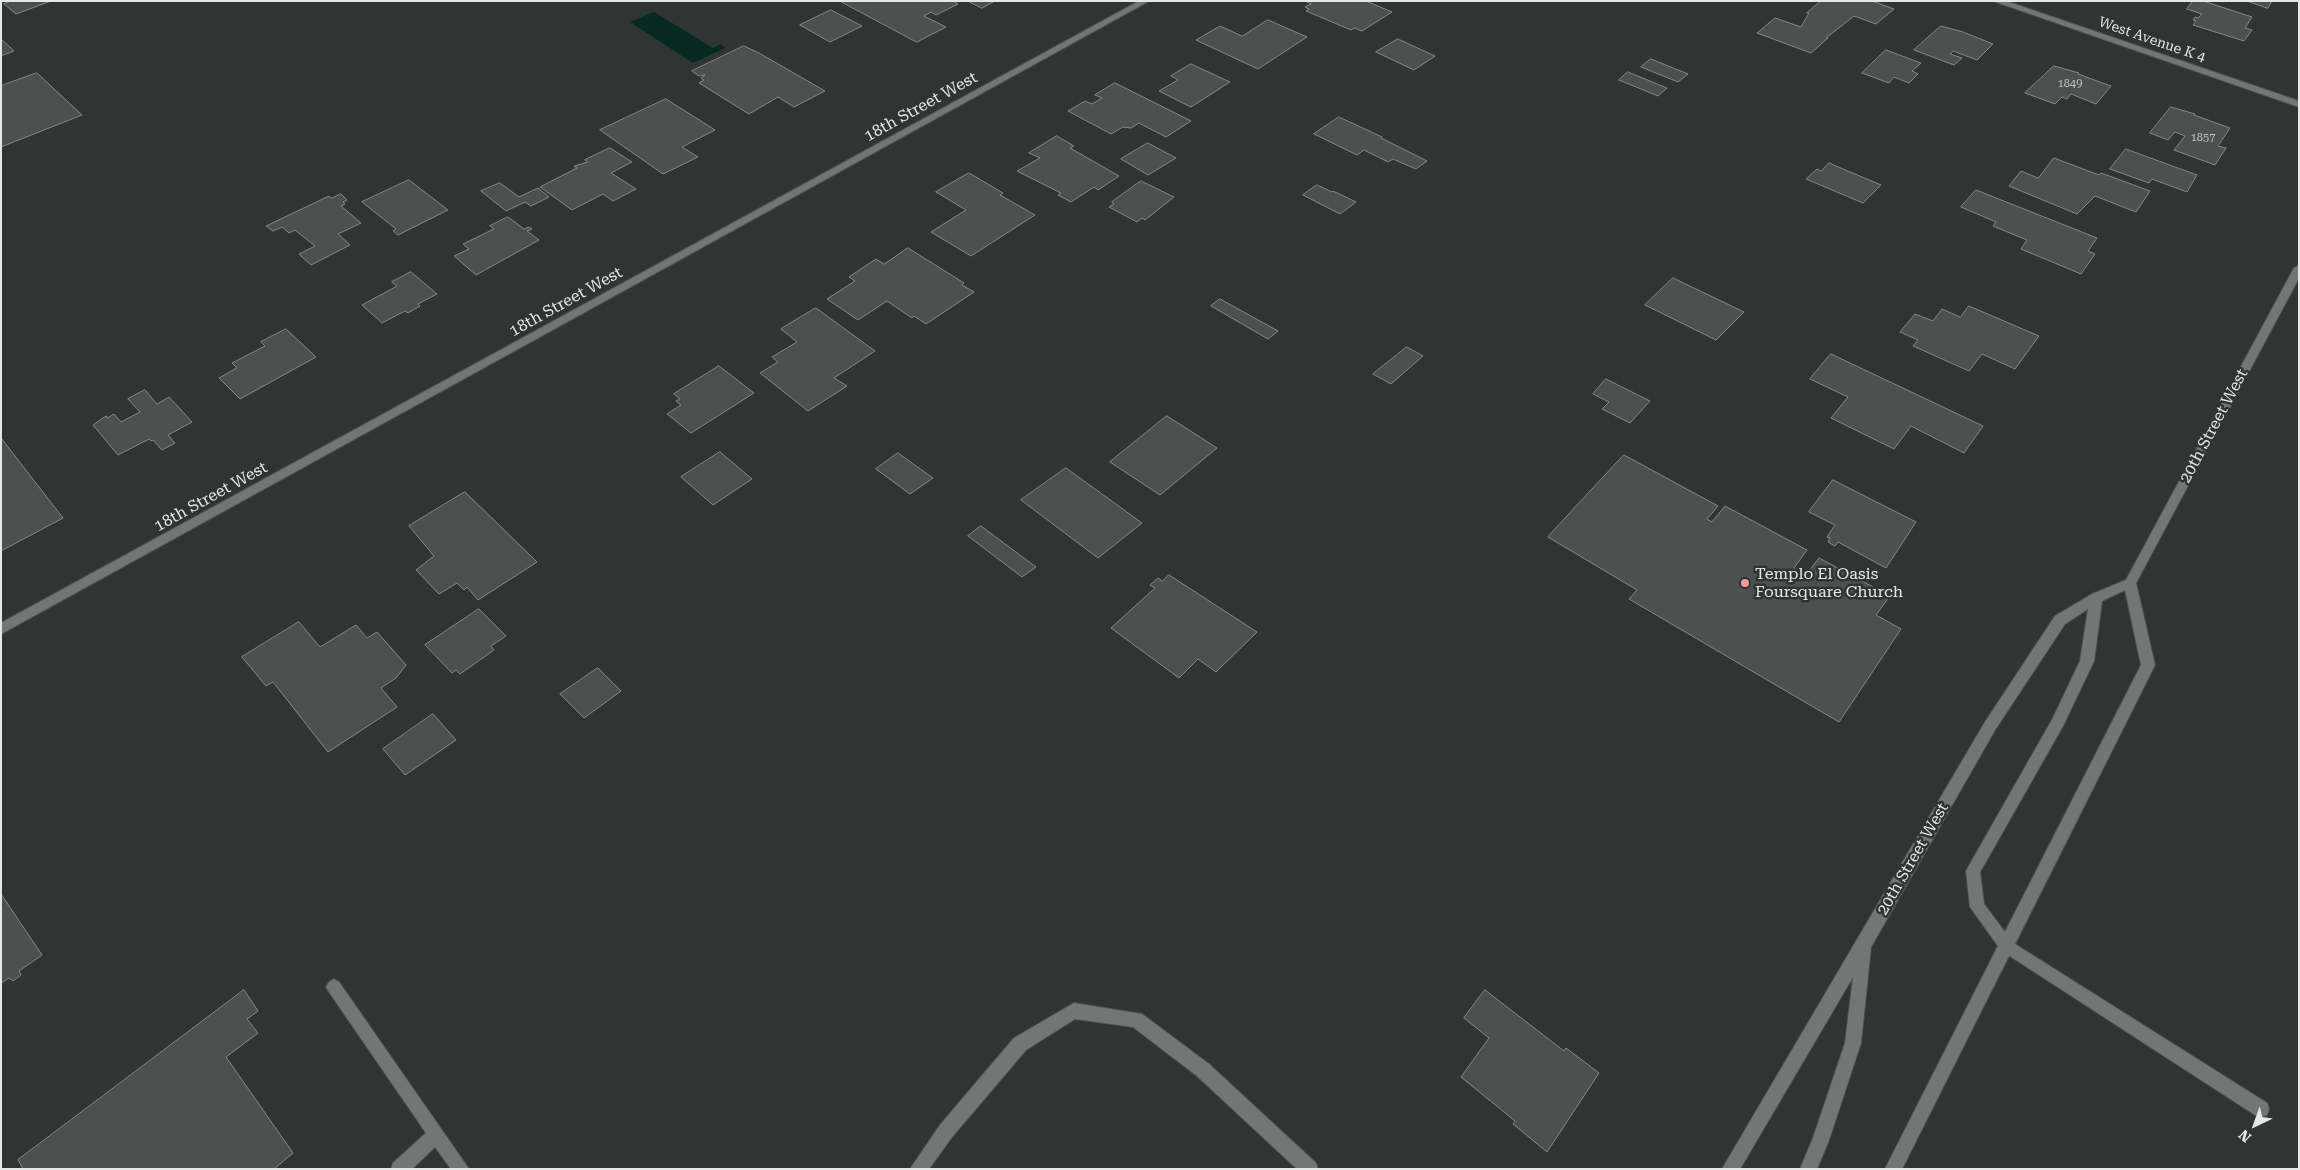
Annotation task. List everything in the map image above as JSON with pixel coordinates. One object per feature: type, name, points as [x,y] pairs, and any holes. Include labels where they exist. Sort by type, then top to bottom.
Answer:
[{"type":"main road","name":"18th Street West","points":[[1,629],[1145,1]]},
{"type":"main road","name":"West Avenue K 4","points":[[1997,1],[2299,104]]},
{"type":"main road","name":"20th Street West","points":[[1730,1169],[1864,944],[1990,726],[2060,620],[2096,598],[2130,583],[2299,268]]},
{"type":"main road","points":[[1892,1169],[2007,946],[2148,665],[2130,583]]},
{"type":"main road","points":[[2096,598],[2087,661],[2058,722],[1973,871],[1977,907],[2007,946],[2261,1109]]},
{"type":"main road","points":[[1808,1169],[1821,1140],[1853,1043],[1864,944]]},
{"type":"main road","points":[[334,986],[461,1169]]},
{"type":"main road","points":[[918,1169],[946,1131],[1020,1044],[1074,1011],[1136,1020],[1203,1070],[1310,1169]]},
{"type":"main road","points":[[399,1169],[436,1135]]},
{"type":"shaded area","points":[[654,12],[713,48],[721,44],[725,48],[693,63],[630,22]]},
{"type":"building","points":[[11,1],[51,1],[16,14],[4,4]]},
{"type":"building","points":[[840,1],[953,1],[958,4],[936,15],[931,12],[924,16],[946,27],[917,42]]},
{"type":"building","points":[[968,1],[995,1],[982,8]]},
{"type":"building","points":[[1305,1],[1366,1],[1392,12],[1362,31],[1354,28],[1351,30],[1306,11],[1309,9],[1305,7],[1311,4]]},
{"type":"building","points":[[1821,1],[1872,1],[1894,9],[1876,24],[1854,16],[1826,38],[1828,38],[1811,53],[1757,33],[1775,18],[1801,27],[1809,13],[1807,13]]},
{"type":"building","points":[[2193,1],[2203,1],[2252,17],[2245,28],[2252,30],[2244,41],[2193,25],[2196,21],[2193,20],[2195,17],[2198,18],[2202,14],[2187,9]]},
{"type":"building","points":[[2247,1],[2272,1],[2268,8]]},
{"type":"building","points":[[831,10],[862,26],[830,42],[800,25]]},
{"type":"building","points":[[1268,20],[1307,37],[1258,69],[1196,40],[1220,26],[1242,36]]},
{"type":"building","points":[[1941,26],[1963,32],[1993,44],[1977,60],[1953,51],[1950,54],[1962,58],[1954,65],[1914,50]]},
{"type":"building","points":[[1,39],[14,51],[1,56]]},
{"type":"building","points":[[1398,39],[1435,56],[1414,70],[1376,52]]},
{"type":"building","points":[[744,46],[825,91],[794,107],[778,97],[749,114],[699,83],[704,80],[701,78],[705,75],[699,76],[692,71]]},
{"type":"building","points":[[1886,50],[1921,63],[1912,71],[1918,74],[1909,83],[1894,77],[1889,83],[1862,73]]},
{"type":"building","points":[[1651,59],[1688,74],[1678,82],[1641,67]]},
{"type":"building","points":[[1191,64],[1230,82],[1191,107],[1159,91],[1178,80],[1171,76]]},
{"type":"building","points":[[2054,66],[2079,73],[2111,86],[2096,104],[2071,94],[2067,99],[2062,97],[2055,104],[2025,93]]},
{"type":"building","points":[[1628,72],[1667,88],[1658,96],[1619,80]]},
{"type":"building","points":[[37,73],[82,115],[1,147],[1,86]]},
{"type":"building","points":[[1115,83],[1191,121],[1166,137],[1139,123],[1131,128],[1123,127],[1111,134],[1068,111],[1085,101],[1092,104],[1102,98],[1095,95]]},
{"type":"building","points":[[666,99],[715,130],[682,147],[698,157],[663,174],[600,130]]},
{"type":"building","points":[[2171,107],[2230,128],[2218,146],[2226,148],[2215,165],[2174,150],[2185,136],[2175,132],[2168,140],[2150,133]]},
{"type":"building","points":[[1339,117],[1427,161],[1416,169],[1393,159],[1388,162],[1364,150],[1357,155],[1314,134]]},
{"type":"building","points":[[1057,136],[1074,146],[1070,148],[1119,176],[1098,190],[1094,187],[1071,202],[1058,195],[1061,193],[1017,171],[1040,158],[1029,153]]},
{"type":"building","points":[[1148,143],[1176,158],[1148,175],[1121,159]]},
{"type":"building","points":[[610,148],[632,162],[611,173],[636,189],[613,201],[603,194],[572,210],[540,187],[577,168],[574,166],[588,162],[585,160]]},
{"type":"building","points":[[2126,149],[2197,175],[2187,192],[2152,179],[2149,183],[2110,169]]},
{"type":"building","points":[[2054,158],[2150,191],[2136,212],[2095,196],[2077,214],[2009,186],[2021,171],[2038,178]]},
{"type":"building","points":[[1829,163],[1881,185],[1863,203],[1806,179],[1817,169],[1821,171]]},
{"type":"building","points":[[969,173],[1003,193],[1000,195],[1035,215],[971,256],[931,232],[966,210],[936,192]]},
{"type":"building","points":[[409,180],[448,210],[398,235],[393,231],[396,229],[362,202]]},
{"type":"building","points":[[1141,181],[1174,197],[1145,220],[1142,218],[1137,222],[1109,207],[1114,204],[1112,202]]},
{"type":"building","points":[[500,183],[519,197],[538,188],[549,197],[531,206],[525,202],[506,211],[481,191]]},
{"type":"building","points":[[1317,185],[1356,202],[1340,214],[1303,195]]},
{"type":"building","points":[[1976,190],[2097,238],[2088,251],[2095,254],[2081,274],[2021,249],[2027,240],[1993,226],[1996,222],[1961,207]]},
{"type":"building","points":[[341,194],[347,200],[341,206],[361,223],[338,234],[350,245],[311,265],[299,254],[315,246],[295,230],[289,233],[282,227],[273,231],[266,226],[329,196],[331,198]]},
{"type":"building","points":[[508,217],[524,229],[529,227],[532,229],[527,231],[539,240],[476,275],[454,256],[469,249],[463,244],[494,229],[490,226]]},
{"type":"building","points":[[908,248],[964,283],[962,285],[974,292],[926,324],[914,316],[912,318],[887,301],[858,320],[827,299],[855,281],[849,277],[876,259],[884,264]]},
{"type":"building","points":[[411,272],[437,294],[418,304],[420,306],[408,313],[405,311],[382,323],[362,305],[397,286],[392,282]]},
{"type":"building","points":[[1673,278],[1744,312],[1716,340],[1645,305]]},
{"type":"building","points":[[1220,299],[1278,331],[1268,339],[1211,306]]},
{"type":"building","points":[[1969,306],[2039,336],[2015,369],[1982,354],[1969,371],[1913,346],[1918,340],[1900,332],[1915,314],[1933,321],[1942,309],[1960,317]]},
{"type":"building","points":[[816,308],[875,351],[834,378],[847,386],[808,411],[760,373],[778,362],[772,357],[797,342],[781,329]]},
{"type":"building","points":[[286,329],[316,357],[240,399],[219,378],[237,368],[232,363],[265,346],[261,342]]},
{"type":"building","points":[[1407,347],[1423,356],[1391,384],[1373,374]]},
{"type":"building","points":[[1831,354],[1983,426],[1964,453],[1911,426],[1894,449],[1831,418],[1848,397],[1810,379]]},
{"type":"building","points":[[719,366],[754,393],[691,433],[667,414],[681,405],[676,401],[680,399],[674,394]]},
{"type":"building","points":[[1606,379],[1650,401],[1630,423],[1602,409],[1609,402],[1593,394]]},
{"type":"building","points":[[145,390],[157,404],[169,397],[192,422],[168,435],[175,443],[162,450],[153,440],[149,439],[118,455],[93,425],[106,416],[107,418],[114,414],[121,422],[140,412],[128,399]]},
{"type":"building","points":[[1167,416],[1217,448],[1160,495],[1110,462]]},
{"type":"building","points":[[1,438],[63,518],[1,551]]},
{"type":"building","points":[[720,452],[752,479],[713,505],[681,477]]},
{"type":"building","points":[[898,453],[933,478],[910,494],[876,469]]},
{"type":"building","name":"Templo El Oasis Foursquare Church","points":[[1624,455],[1718,506],[1707,519],[1712,522],[1725,506],[1807,550],[1794,568],[1806,575],[1819,558],[1890,596],[1876,615],[1901,629],[1839,722],[1629,599],[1637,590],[1548,537]]},
{"type":"building","points":[[1066,468],[1142,523],[1098,558],[1021,500]]},
{"type":"building","points":[[1833,480],[1916,522],[1886,568],[1838,542],[1835,546],[1828,542],[1830,538],[1827,537],[1835,525],[1809,512]]},
{"type":"building","points":[[465,492],[537,562],[478,600],[467,587],[464,590],[457,583],[439,594],[416,570],[434,556],[409,526]]},
{"type":"building","points":[[981,526],[1036,567],[1022,577],[968,536]]},
{"type":"building","points":[[1169,575],[1257,632],[1216,672],[1198,659],[1179,678],[1111,628],[1155,588],[1150,585],[1158,578],[1162,581]]},
{"type":"building","points":[[479,609],[506,636],[491,646],[494,650],[460,674],[456,670],[452,673],[425,645]]},
{"type":"building","points":[[299,622],[320,647],[356,625],[367,638],[377,632],[406,665],[396,678],[381,688],[397,707],[328,752],[273,682],[266,686],[242,657]]},
{"type":"building","points":[[598,668],[621,691],[584,718],[560,694]]},
{"type":"building","points":[[433,714],[456,740],[405,775],[383,749]]},
{"type":"building","points":[[1,894],[42,955],[19,971],[21,975],[13,981],[9,978],[1,983]]},
{"type":"building","points":[[244,990],[258,1011],[247,1019],[258,1033],[226,1057],[293,1153],[274,1169],[23,1169],[18,1160]]},
{"type":"building","points":[[1485,990],[1564,1051],[1566,1048],[1599,1073],[1547,1152],[1513,1124],[1515,1121],[1461,1077],[1489,1038],[1464,1018]]},
{"type":"place","name":"Templo El Oasis Foursquare Church","points":[[1745,583]]}]
